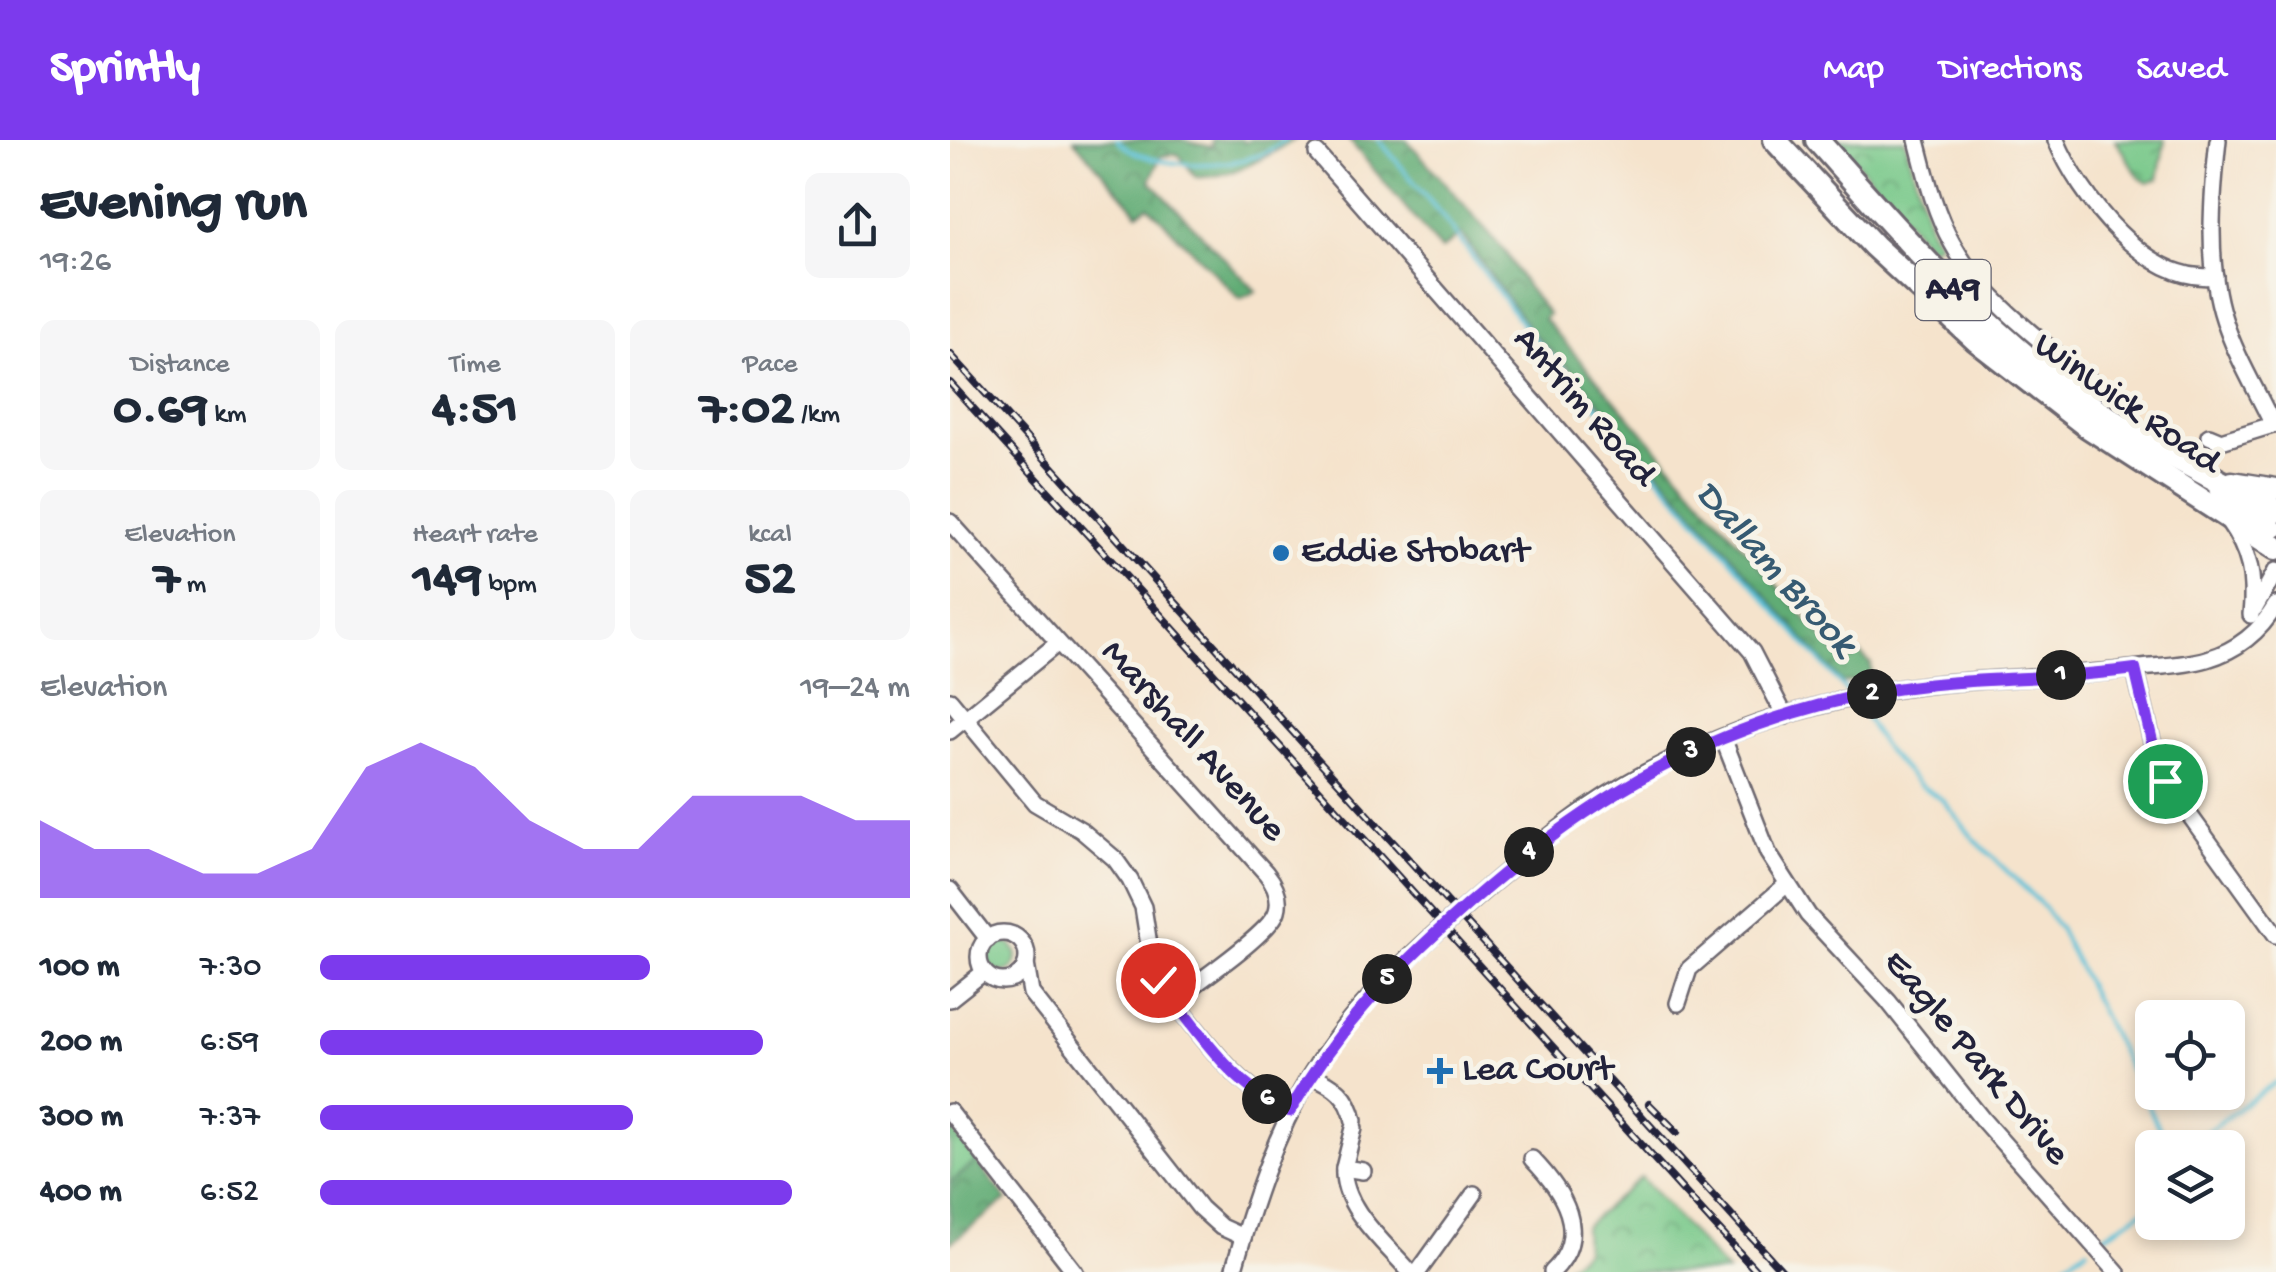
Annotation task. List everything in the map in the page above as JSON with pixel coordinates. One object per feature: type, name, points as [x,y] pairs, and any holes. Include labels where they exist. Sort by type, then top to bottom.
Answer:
[{"type":"highway","name":"Winwick Road","points":[[1817,140],[1935,272],[1993,327],[2083,400],[2202,472],[2276,511]]},
{"type":"highway","name":"Winwick Road","points":[[1778,142],[1874,246],[1976,340],[2087,426],[2276,548]]},
{"type":"main road","points":[[2202,472],[2276,490]]},
{"type":"street","name":"Winwick Road","points":[[1917,140],[1942,224],[1970,272],[2031,332],[2100,390]]},
{"type":"street","points":[[2056,140],[2084,193],[2120,232],[2152,257],[2177,270],[2196,278],[2215,276]]},
{"type":"street","points":[[2209,436],[2221,441],[2275,425],[2224,322],[2215,276],[2218,140]]},
{"type":"street","name":"Antrim Road","points":[[1316,153],[1752,652],[1785,716]]},
{"type":"street","name":"A49","points":[[2202,472],[2222,494],[2276,529]]},
{"type":"street","points":[[2218,510],[2248,555],[2254,589],[2251,615]]},
{"type":"street","name":"Marshall Avenue","points":[[950,522],[1276,889],[1278,906],[1270,924],[1174,1000]]},
{"type":"street","points":[[2230,649],[2243,633],[2276,570]]},
{"type":"street","points":[[1233,1272],[1290,1111],[1346,1025],[1420,946],[1520,860],[1612,793],[1724,738],[1785,716],[1864,695],[1952,682],[2135,669],[2208,659],[2246,642],[2275,608]]},
{"type":"street","points":[[950,732],[1058,644]]},
{"type":"street","points":[[2135,669],[2165,781],[2276,935]]},
{"type":"street","points":[[950,700],[1035,804],[1081,830],[1115,859],[1142,907],[1153,970],[1238,1078],[1255,1093],[1290,1111]]},
{"type":"street","name":"Eagle Park Drive","points":[[1724,738],[1755,824],[1786,885],[1820,931],[1888,1000],[1982,1119],[2117,1272]]},
{"type":"street","points":[[1678,1003],[1689,970],[1786,885]]},
{"type":"street","points":[[950,890],[988,938]]},
{"type":"street","points":[[1031,993],[984,972],[979,958],[988,938],[1001,933],[1016,937],[1026,948],[1031,993],[1200,1208],[1221,1227],[1243,1236]]},
{"type":"street","points":[[1003,981],[1017,976],[1026,964]]},
{"type":"street","points":[[950,999],[984,972]]},
{"type":"street","points":[[1311,1075],[1340,1091],[1350,1106],[1354,1124],[1344,1186],[1352,1202],[1410,1272]]},
{"type":"street","points":[[950,1112],[1075,1272]]},
{"type":"street","points":[[1532,1160],[1558,1187],[1569,1214],[1569,1240],[1552,1272]]},
{"type":"street","points":[[1344,1168],[1364,1172]]},
{"type":"street","points":[[1418,1272],[1474,1194]]},
{"type":"green space","points":[[1074,140],[1182,140],[1212,147],[1212,140],[1294,140],[1247,166],[1209,177],[1196,177],[1178,154],[1161,156],[1150,181],[1256,291],[1240,299],[1148,206],[1138,213]]},
{"type":"green space","points":[[1349,140],[1407,140],[1504,250],[1548,314],[1544,319],[1845,663],[1860,653],[1871,664],[1871,673],[1864,679],[1842,683],[1574,373],[1533,334],[1461,234],[1441,250]]},
{"type":"green space","points":[[1838,140],[1905,140],[1930,229],[1939,243],[1930,248]]},
{"type":"green space","points":[[2115,140],[2165,140],[2158,179],[2148,183],[2140,178]]},
{"type":"green space","points":[[1002,942],[1016,951],[1017,957],[1008,971],[1002,972],[988,963],[987,957],[996,943]]},
{"type":"green space","points":[[950,1126],[977,1161],[950,1183]]},
{"type":"green space","points":[[977,1161],[1007,1200],[950,1243],[950,1183]]},
{"type":"green space","points":[[1641,1177],[1727,1272],[1561,1272],[1585,1250],[1584,1227]]},
{"type":"waterway","points":[[1117,140],[1146,157],[1184,164],[1241,160],[1261,155],[1285,140]]},
{"type":"waterway","name":"Dallam Brook","points":[[1379,140],[1443,217],[1534,340],[1577,383],[1848,693]]},
{"type":"waterway","name":"Dallam Brook","points":[[1857,704],[1885,749],[1918,784],[1943,800],[1974,839],[2043,906],[2060,930],[2160,1130]]},
{"type":"waterway","points":[[2209,1130],[2276,1082]]},
{"type":"waterway","name":"Dallam Brook","points":[[2099,1240],[2135,1216]]},
{"type":"waterway","name":"Dallam Brook","points":[[2052,1272],[2087,1249]]},
{"type":"railway","points":[[950,354],[1783,1272]]},
{"type":"railway","points":[[950,383],[1757,1272]]},
{"type":"railway","points":[[1649,1104],[1677,1132]]},
{"type":"place","name":"Eddie Stobart","points":[[1281,553]]},
{"type":"place","name":"Lea Court","points":[[1440,1071]]},
{"type":"route","points":[[1158,980],[1238,1078],[1255,1093],[1290,1111],[1328,1048],[1366,1001],[1420,946],[1532,850],[1586,809],[1638,778],[1754,726],[1838,701],[1909,687],[2135,669],[2165,781]]}]
